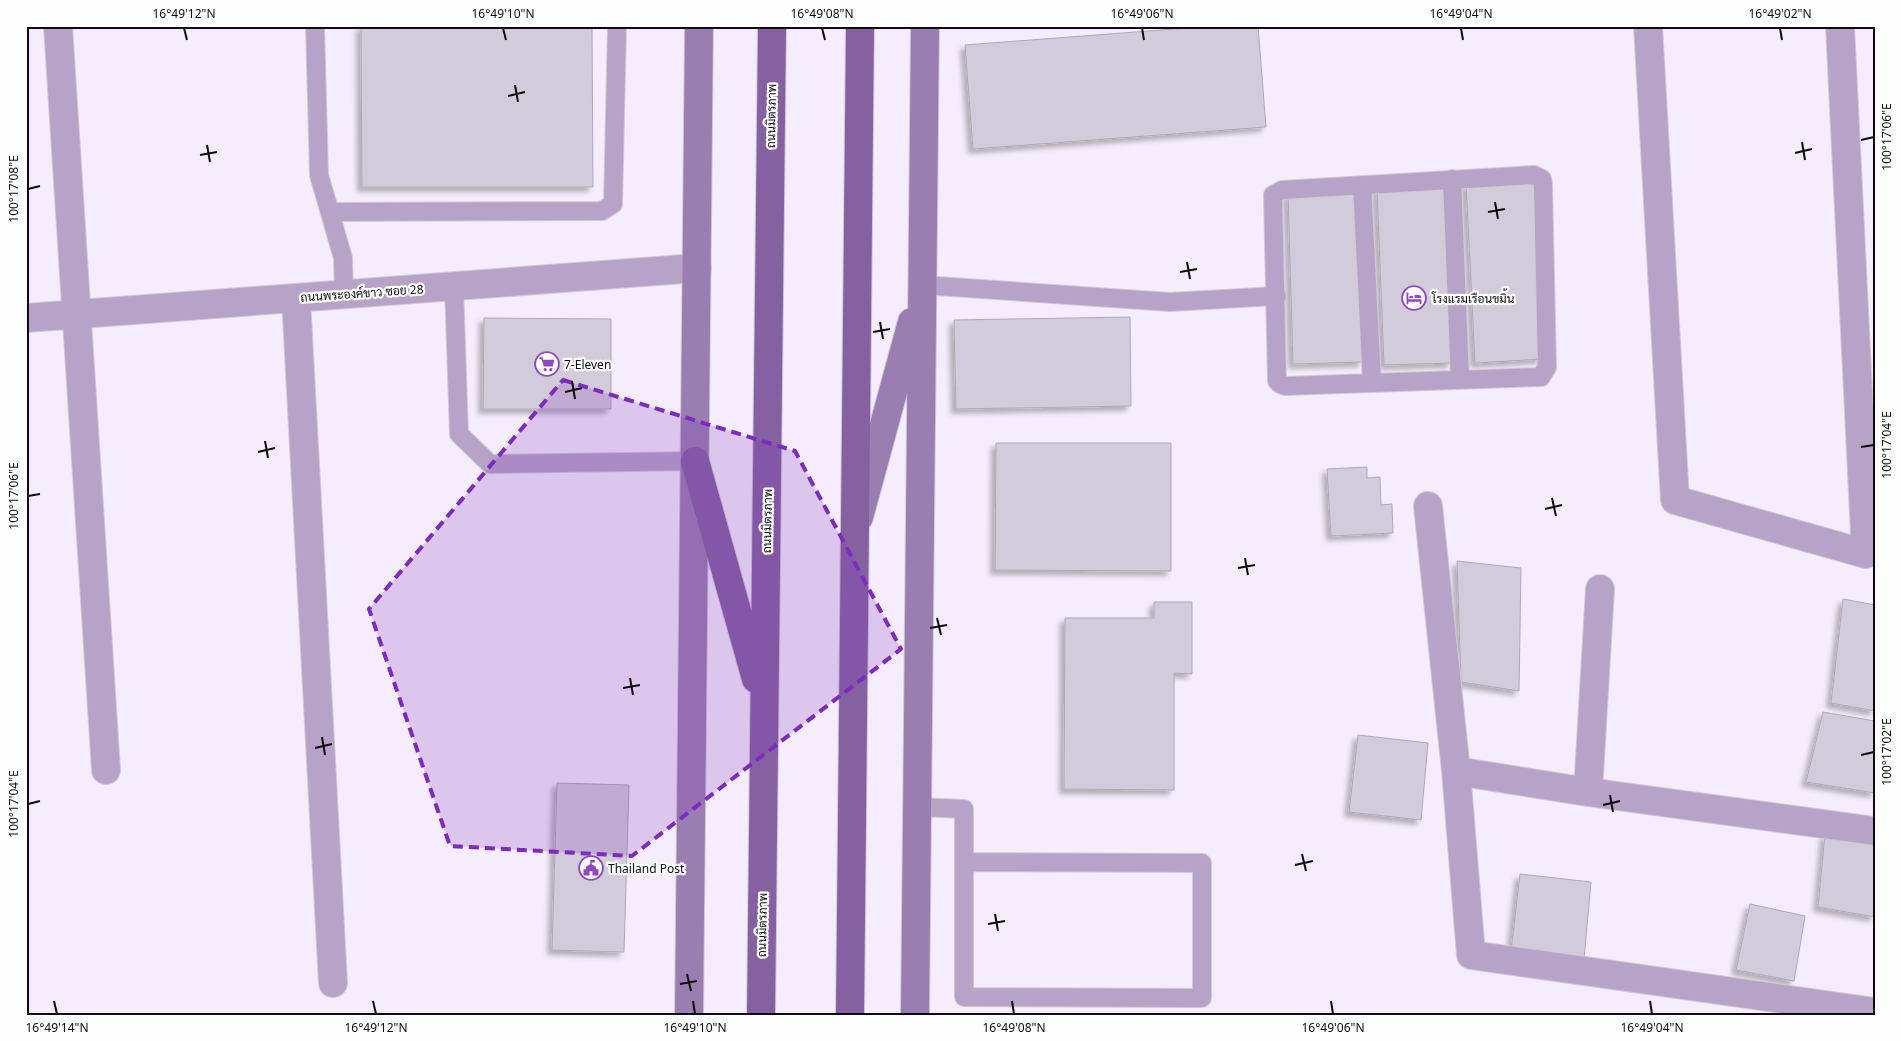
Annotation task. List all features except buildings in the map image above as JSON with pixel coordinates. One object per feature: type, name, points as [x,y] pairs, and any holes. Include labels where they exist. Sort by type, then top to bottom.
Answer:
[{"type":"main road","points":[[689,1015],[699,26]]},
{"type":"main road","name":"ถนนมิตรภาพ","points":[[762,1015],[772,26]]},
{"type":"main road","points":[[850,1015],[860,26]]},
{"type":"main road","points":[[915,1015],[925,26]]},
{"type":"main road","points":[[854,536],[922,285]]},
{"type":"main road","points":[[695,461],[765,710]]},
{"type":"street","points":[[58,26],[106,770]]},
{"type":"street","points":[[1648,26],[1675,500],[1866,554],[1840,26]]},
{"type":"street","name":"ถนนพระองค์ขาว ซอย 28","points":[[26,318],[697,268]]},
{"type":"street","points":[[296,298],[333,984]]},
{"type":"street","points":[[1428,506],[1456,771],[1471,955],[1875,1012]]},
{"type":"street","points":[[1588,792],[1600,589]]},
{"type":"street","points":[[1456,771],[1588,792],[1875,832]]},
{"type":"lane","points":[[315,26],[318,175],[331,212],[343,258],[344,294]]},
{"type":"lane","points":[[331,212],[602,211],[613,204],[617,26]]},
{"type":"lane","points":[[1534,175],[1542,179],[1544,185],[1547,367],[1540,377],[1285,386],[1277,381],[1273,196],[1282,190],[1362,185],[1534,175]]},
{"type":"lane","points":[[1452,179],[1460,380]]},
{"type":"lane","points":[[1362,185],[1372,383]]},
{"type":"lane","points":[[922,285],[1170,302],[1276,296]]},
{"type":"lane","points":[[454,286],[459,434],[490,464],[695,461]]},
{"type":"lane","points":[[917,807],[964,809],[964,862],[964,998],[1202,998],[1202,863],[964,862]]},
{"type":"highlighted area","points":[[563,380],[795,451],[901,649],[632,856],[450,846],[369,609]]},
{"type":"place","name":"โรงแรมเรือนขมิ้น","points":[[1414,298]]},
{"type":"place","name":"7-Eleven","points":[[547,364]]},
{"type":"place","name":"Thailand Post","points":[[591,868]]}]
